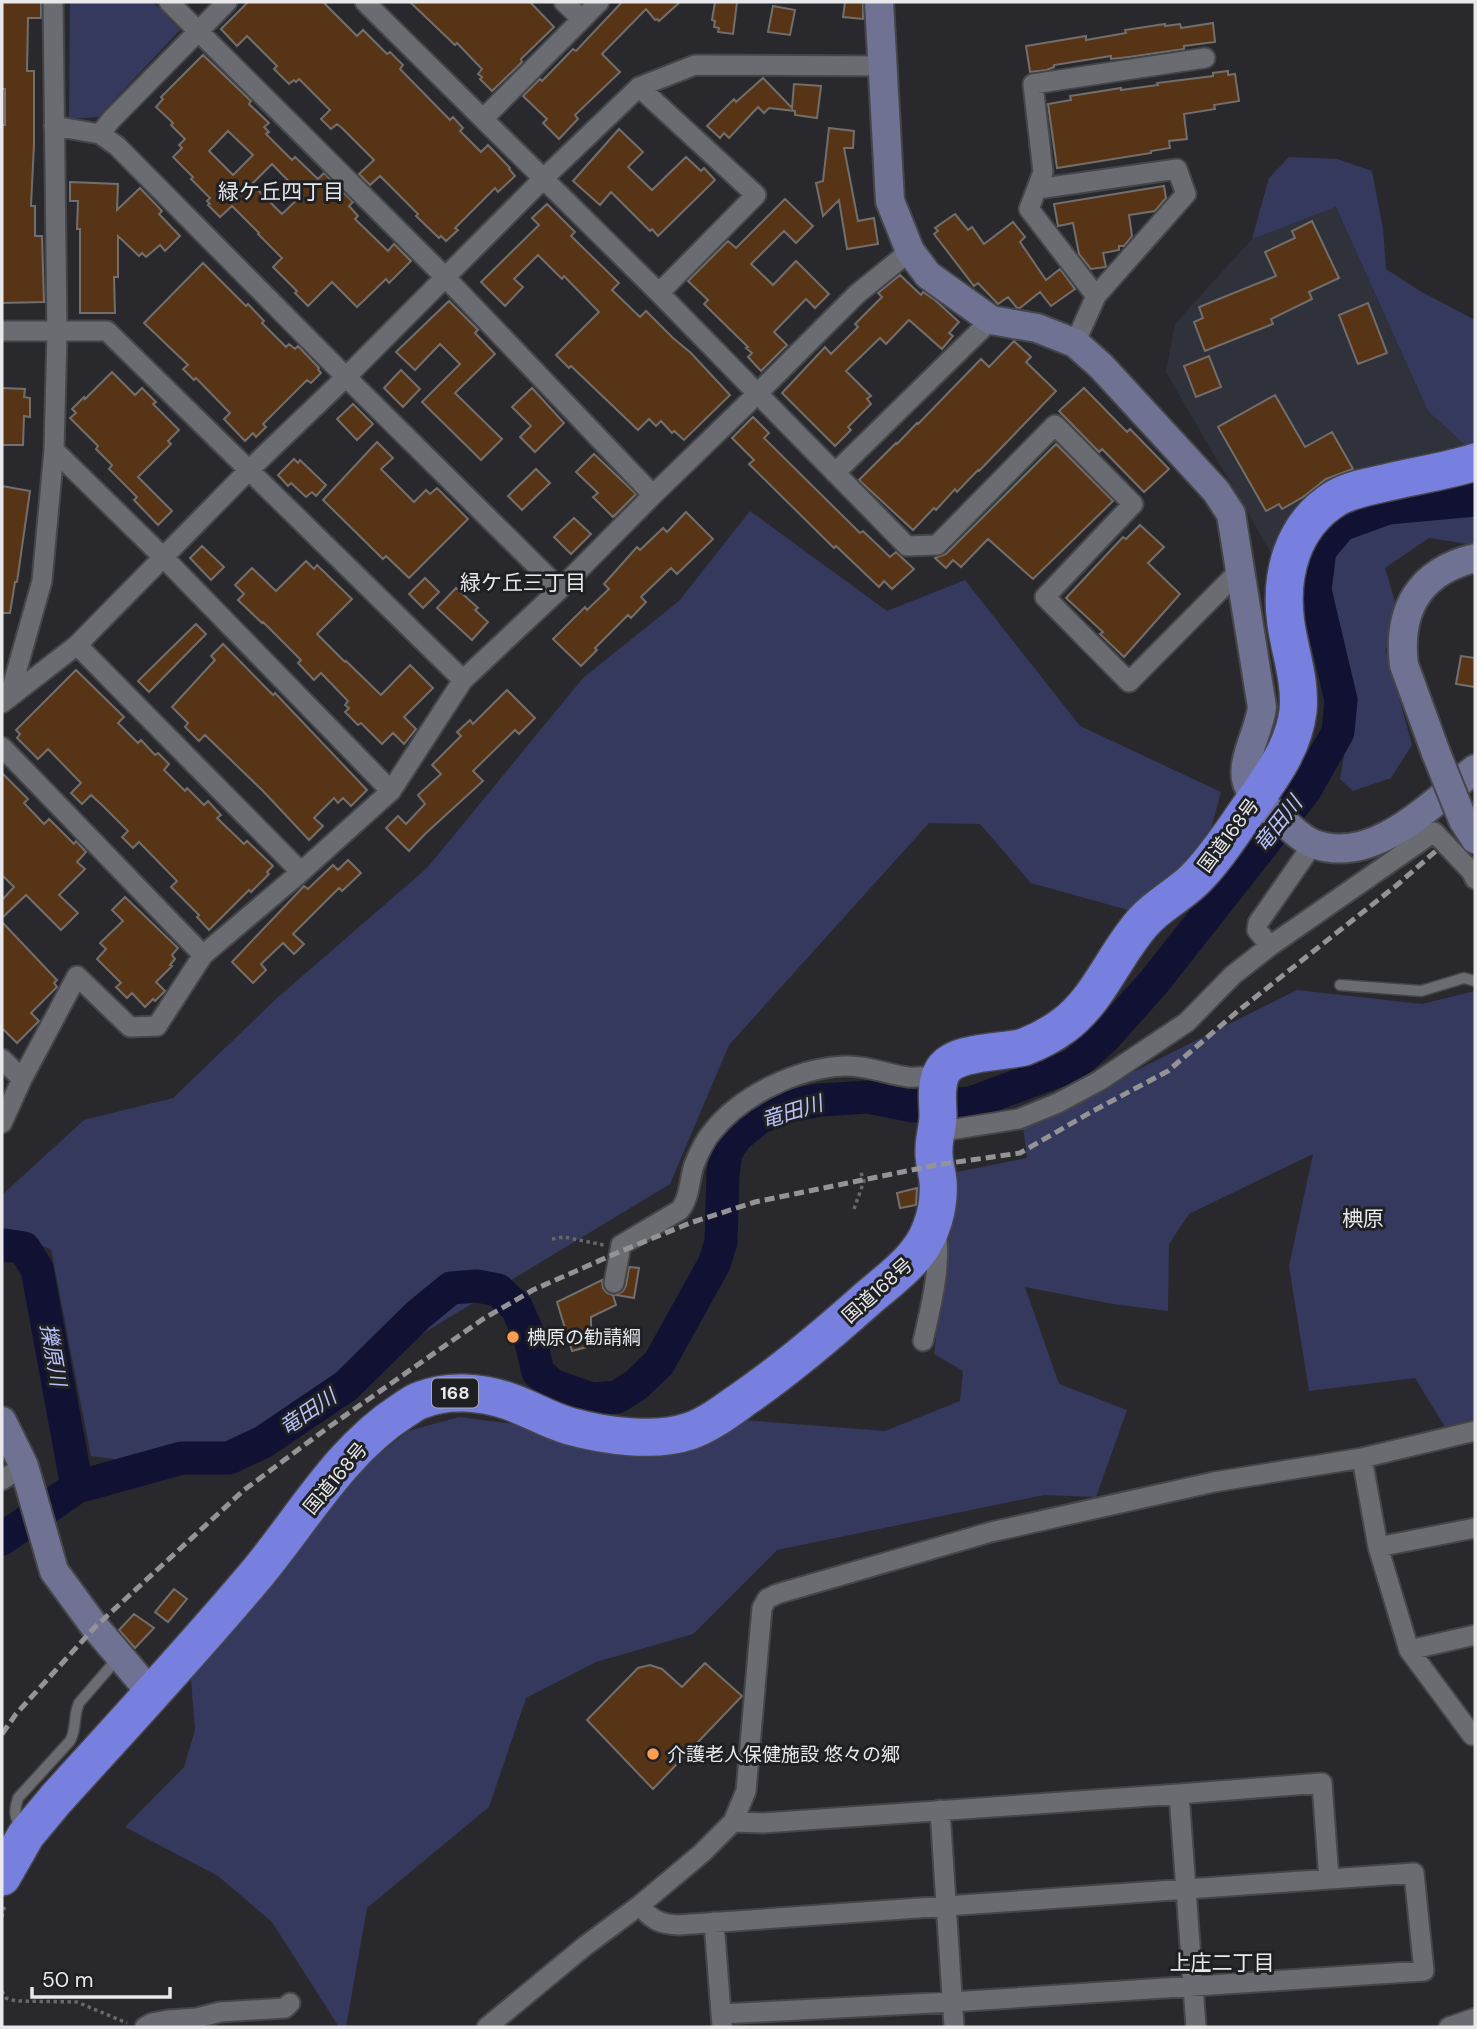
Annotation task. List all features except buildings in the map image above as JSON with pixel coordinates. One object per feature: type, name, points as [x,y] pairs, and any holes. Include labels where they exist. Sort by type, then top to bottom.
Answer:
[{"type":"highway","name":"国道168号","points":[[2,1877],[26,1835],[56,1799],[257,1574],[354,1450],[392,1418],[421,1400],[452,1392],[481,1394],[509,1401],[565,1425],[606,1433],[659,1438],[692,1430],[769,1381],[914,1258],[931,1227],[938,1191],[933,1150],[942,1070],[951,1061],[1024,1046],[1061,1028],[1076,1016],[1148,916],[1191,883],[1263,803],[1293,737],[1298,713],[1298,691],[1283,593],[1287,565],[1294,544],[1308,523],[1322,508],[1340,496],[1360,488],[1475,462]]},
{"type":"street","points":[[5,701],[42,581],[54,450],[57,332],[53,2]]},
{"type":"street","points":[[169,2],[445,277],[653,495]]},
{"type":"street","points":[[100,134],[227,2]]},
{"type":"street","points":[[365,2],[659,293],[907,545],[937,545],[1055,425],[1133,504],[1045,597],[1129,682],[1241,569]]},
{"type":"street","points":[[564,2],[582,19]]},
{"type":"street","points":[[483,119],[599,2]]},
{"type":"street","points":[[879,2],[890,201],[910,251],[928,275],[991,320],[1037,328],[1076,343],[1101,366],[1216,491],[1231,514],[1262,707],[1261,720],[1247,760],[1245,777],[1249,788],[1308,841],[1332,848],[1350,849],[1369,845],[1402,828],[1475,769]]},
{"type":"street","points":[[1096,296],[1029,209],[1044,172],[1033,84],[1205,58]]},
{"type":"street","points":[[5,701],[77,645],[249,470],[639,87],[695,65],[884,66]]},
{"type":"street","points":[[639,87],[756,195],[659,293]]},
{"type":"street","points":[[54,126],[100,134],[117,146],[560,589]]},
{"type":"street","points":[[1037,189],[1177,169],[1186,194],[1096,296],[1076,343]]},
{"type":"street","points":[[2,1122],[77,976],[130,1027],[157,1026],[204,955],[302,872],[391,791],[463,680],[560,589],[857,294],[910,251]]},
{"type":"street","points":[[835,473],[991,320]]},
{"type":"street","points":[[2,331],[107,331],[463,680]]},
{"type":"street","points":[[54,450],[164,558],[391,791]]},
{"type":"street","points":[[1469,830],[1436,753],[1404,665],[1402,636],[1409,608],[1419,590],[1444,568],[1475,558]]},
{"type":"street","points":[[77,645],[302,872]]},
{"type":"street","points":[[2,747],[204,955]]},
{"type":"street","points":[[614,1283],[621,1245],[680,1210],[686,1202],[694,1164],[712,1132],[739,1106],[771,1086],[818,1069],[844,1066],[870,1068],[909,1077],[938,1102],[1018,1119],[1099,1081],[1187,1022],[1233,975],[1270,946],[1434,832],[1471,871],[1475,879]]},
{"type":"street","points":[[1270,946],[1257,930],[1258,923],[1308,841]]},
{"type":"street","points":[[2,1059],[22,1079]]},
{"type":"street","points":[[923,1341],[932,1300],[938,1247],[936,1231],[931,1227]]},
{"type":"street","points":[[2,1421],[19,1478],[42,1531],[54,1571],[95,1627],[152,1694]]},
{"type":"street","points":[[487,2027],[585,1946],[640,1905],[702,1853],[733,1822],[746,1791],[762,1608],[767,1599],[991,1532],[1214,1482],[1362,1458],[1475,1431]]},
{"type":"street","points":[[1362,1458],[1378,1547],[1409,1650],[1472,1735],[1475,1734]]},
{"type":"street","points":[[1378,1547],[1475,1528]]},
{"type":"street","points":[[1409,1650],[1475,1635]]},
{"type":"street","points":[[733,1822],[1322,1783],[1329,1879]]},
{"type":"street","points":[[1179,1794],[1196,2027]]},
{"type":"street","points":[[940,1810],[954,2027]]},
{"type":"street","points":[[640,1905],[650,1918],[664,1924],[678,1925],[715,1922],[1414,1873],[1424,1971],[722,2021],[715,1922]]},
{"type":"street","points":[[145,2027],[168,2020],[199,2022],[220,2012],[285,2008],[290,2003]]},
{"type":"street","points":[[1449,2027],[1475,2018]]},
{"type":"lane","points":[[1340,985],[1421,991],[1464,978],[1475,981]]},
{"type":"lane","points":[[26,1835],[17,1822],[14,1810],[18,1798],[70,1741],[74,1735],[75,1712],[79,1703],[119,1656]]},
{"type":"path","points":[[854,1209],[864,1181],[860,1170]]},
{"type":"path","points":[[552,1239],[564,1237],[604,1245],[621,1245]]},
{"type":"path","points":[[2,1991],[6,1998],[16,2001],[77,2001],[135,2027]]},
{"type":"shaded area","points":[[70,2],[153,2],[180,30],[98,117],[69,119]]},
{"type":"shaded area","points":[[1289,157],[1337,159],[1372,171],[1383,229],[1386,269],[1420,291],[1475,320],[1475,441],[1465,445],[1428,411],[1336,207],[1252,239],[1269,178]]},
{"type":"shaded area","points":[[1336,207],[1428,411],[1465,445],[1391,463],[1274,558],[1166,372],[1175,324],[1252,239]]},
{"type":"shaded area","points":[[1445,509],[1475,515],[1475,545],[1429,538],[1385,568],[1395,602],[1386,651],[1412,745],[1391,778],[1353,791],[1340,779],[1354,701],[1322,589],[1328,553],[1344,531],[1389,515]]},
{"type":"shaded area","points":[[750,511],[887,611],[965,580],[1080,726],[1221,792],[1206,847],[1135,912],[1031,883],[980,824],[929,823],[729,1045],[670,1184],[197,1470],[91,1456],[51,1249],[6,1234],[2,1236],[2,1195],[84,1120],[173,1098],[277,998],[427,868],[583,678],[679,601]]},
{"type":"shaded area","points":[[1297,990],[1422,1004],[1475,991],[1475,1419],[1445,1427],[1415,1378],[1309,1391],[1289,1266],[1313,1154],[1189,1214],[1169,1244],[1168,1311],[1113,1304],[1025,1287],[1059,1384],[1127,1410],[1096,1497],[1044,1495],[777,1550],[693,1634],[596,1662],[526,1698],[489,1807],[367,1908],[346,2027],[339,2027],[272,1922],[218,1876],[125,1827],[184,1767],[195,1730],[190,1667],[346,1481],[408,1431],[459,1417],[515,1424],[612,1448],[744,1420],[885,1431],[960,1401],[963,1371],[934,1354],[957,1172],[1027,1158],[1023,1127]]},
{"type":"waterway","name":"竜田川","points":[[2,1539],[77,1487],[182,1458],[229,1458],[263,1442],[346,1386],[418,1315],[451,1288],[477,1286],[498,1290],[517,1308],[530,1338],[538,1372],[552,1385],[592,1399],[617,1397],[636,1385],[659,1363],[714,1264],[721,1242],[726,1152],[737,1136],[759,1118],[789,1106],[820,1100],[868,1097],[913,1106],[971,1103],[1074,1065],[1105,1037],[1154,982],[1305,790],[1338,732],[1341,700],[1315,590],[1320,550],[1341,525],[1388,508],[1475,500]]},
{"type":"waterway","name":"擽原川","points":[[2,1246],[24,1248],[37,1269],[77,1487]]},
{"type":"railway","points":[[2,1734],[16,1714],[95,1627],[244,1490],[483,1319],[533,1290],[619,1252],[690,1223],[755,1202],[936,1165],[1020,1153],[1168,1071],[1437,850]]},
{"type":"place","name":"椣原の勧請綱","points":[[513,1337]]},
{"type":"place","name":"介護老人保健施設 悠々の郷","points":[[653,1754]]},
{"type":"district","name":"緑ケ丘四丁目","points":[[281,192]]},
{"type":"district","name":"緑ケ丘三丁目","points":[[523,583]]},
{"type":"district","name":"椣原","points":[[1363,1219]]},
{"type":"district","name":"上庄二丁目","points":[[1222,1963]]}]
